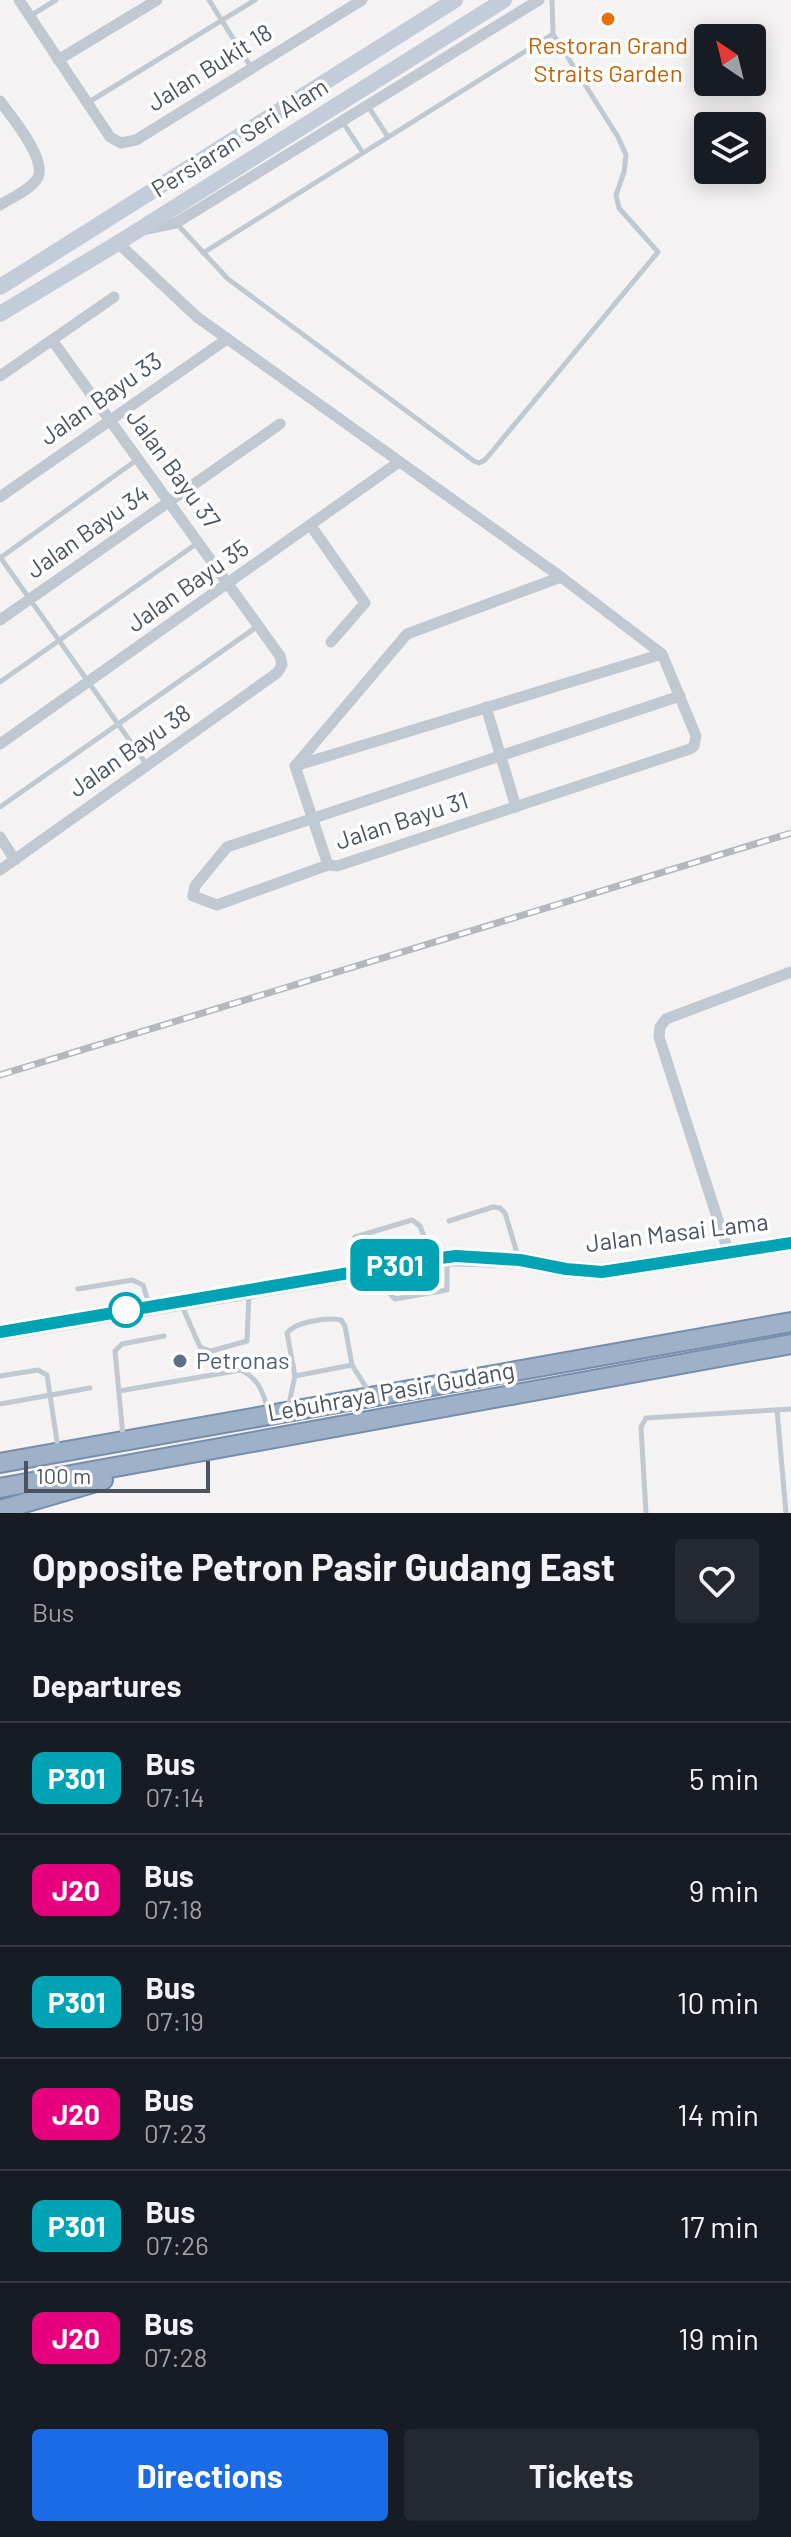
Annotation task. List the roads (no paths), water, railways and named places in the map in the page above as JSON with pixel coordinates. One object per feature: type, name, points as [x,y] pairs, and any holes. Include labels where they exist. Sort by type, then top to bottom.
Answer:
[{"type":"highway","name":"Lebuhraya Pasir Gudang","points":[[0,1463],[791,1322]]},
{"type":"highway","name":"Lebuhraya Pasir Gudang","points":[[0,1488],[791,1344]]},
{"type":"highway","points":[[0,1510],[93,1483],[154,1461]]},
{"type":"main road","name":"Persiaran Seri Alam","points":[[0,287],[455,0]]},
{"type":"main road","name":"Persiaran Seri Alam","points":[[0,314],[138,231],[494,2]]},
{"type":"main road","name":"Jalan Masai Lama","points":[[0,1332],[440,1258],[520,1260],[602,1272],[791,1243]]},
{"type":"street","points":[[19,0],[87,103]]},
{"type":"street","points":[[58,60],[157,0]]},
{"type":"street","name":"Jalan Bukit 18","points":[[87,103],[110,137],[121,143],[136,140],[362,0]]},
{"type":"street","points":[[138,231],[176,223],[539,0]]},
{"type":"street","points":[[0,101],[38,157],[40,170],[36,180],[0,205]]},
{"type":"street","name":"Jalan Bayu 31","points":[[118,243],[197,317],[561,577],[662,654],[696,736],[694,746],[337,866],[328,865],[295,766]]},
{"type":"street","points":[[0,376],[114,297]]},
{"type":"street","name":"Jalan Bayu 33","points":[[0,497],[227,339]]},
{"type":"street","name":"Jalan Bayu 37","points":[[52,340],[230,583],[280,656],[282,665]]},
{"type":"street","name":"Jalan Bayu 34","points":[[0,620],[280,424]]},
{"type":"street","name":"Jalan Bayu 35","points":[[0,744],[399,462]]},
{"type":"street","points":[[311,526],[365,603],[331,642]]},
{"type":"street","points":[[295,766],[409,633],[561,577]]},
{"type":"street","points":[[295,766],[662,654]]},
{"type":"street","name":"Jalan Bayu 38","points":[[0,870],[277,673],[282,665]]},
{"type":"street","points":[[328,865],[217,905],[193,896],[195,886],[227,847],[680,696]]},
{"type":"street","points":[[486,707],[516,807]]},
{"type":"street","points":[[0,837],[15,860]]},
{"type":"street","points":[[728,1251],[659,1037],[660,1027],[666,1019],[791,972]]},
{"type":"lane","points":[[30,17],[56,0]]},
{"type":"lane","points":[[209,0],[252,68]]},
{"type":"lane","points":[[87,103],[255,0]]},
{"type":"lane","points":[[176,223],[228,279],[474,461],[479,463],[485,460],[658,252],[619,208],[616,195],[626,155],[618,137],[553,34],[552,0]]},
{"type":"lane","points":[[203,253],[553,34]]},
{"type":"lane","points":[[367,105],[388,137]]},
{"type":"lane","points":[[342,121],[363,153]]},
{"type":"lane","points":[[138,459],[0,558],[148,766]]},
{"type":"lane","points":[[0,682],[199,542]]},
{"type":"lane","points":[[0,807],[259,626]]},
{"type":"lane","points":[[449,1221],[493,1207],[500,1208],[505,1213],[520,1260]]},
{"type":"lane","points":[[355,1237],[412,1220],[420,1226],[440,1258],[447,1290],[395,1299],[368,1270]]},
{"type":"lane","points":[[78,1289],[138,1281],[146,1290],[149,1306]]},
{"type":"lane","points":[[180,1301],[200,1347],[211,1351],[247,1341],[249,1289]]},
{"type":"lane","points":[[279,1414],[295,1376],[288,1330],[294,1326],[334,1319],[341,1320],[345,1326],[352,1365],[373,1398]]},
{"type":"lane","points":[[124,1441],[114,1354],[116,1348],[122,1344],[164,1336]]},
{"type":"lane","points":[[295,1376],[352,1365]]},
{"type":"lane","points":[[0,1376],[41,1370],[47,1375],[59,1452]]},
{"type":"lane","points":[[119,1391],[241,1370],[253,1376],[279,1414]]},
{"type":"lane","points":[[0,1404],[90,1388]]},
{"type":"lane","points":[[646,1513],[643,1420],[650,1417],[791,1409]]},
{"type":"lane","points":[[777,1410],[786,1513]]},
{"type":"railway","points":[[0,1075],[791,833]]},
{"type":"place","name":"Restoran Grand Straits Garden","points":[[608,19]]},
{"type":"place","name":"Petronas","points":[[180,1361]]}]
